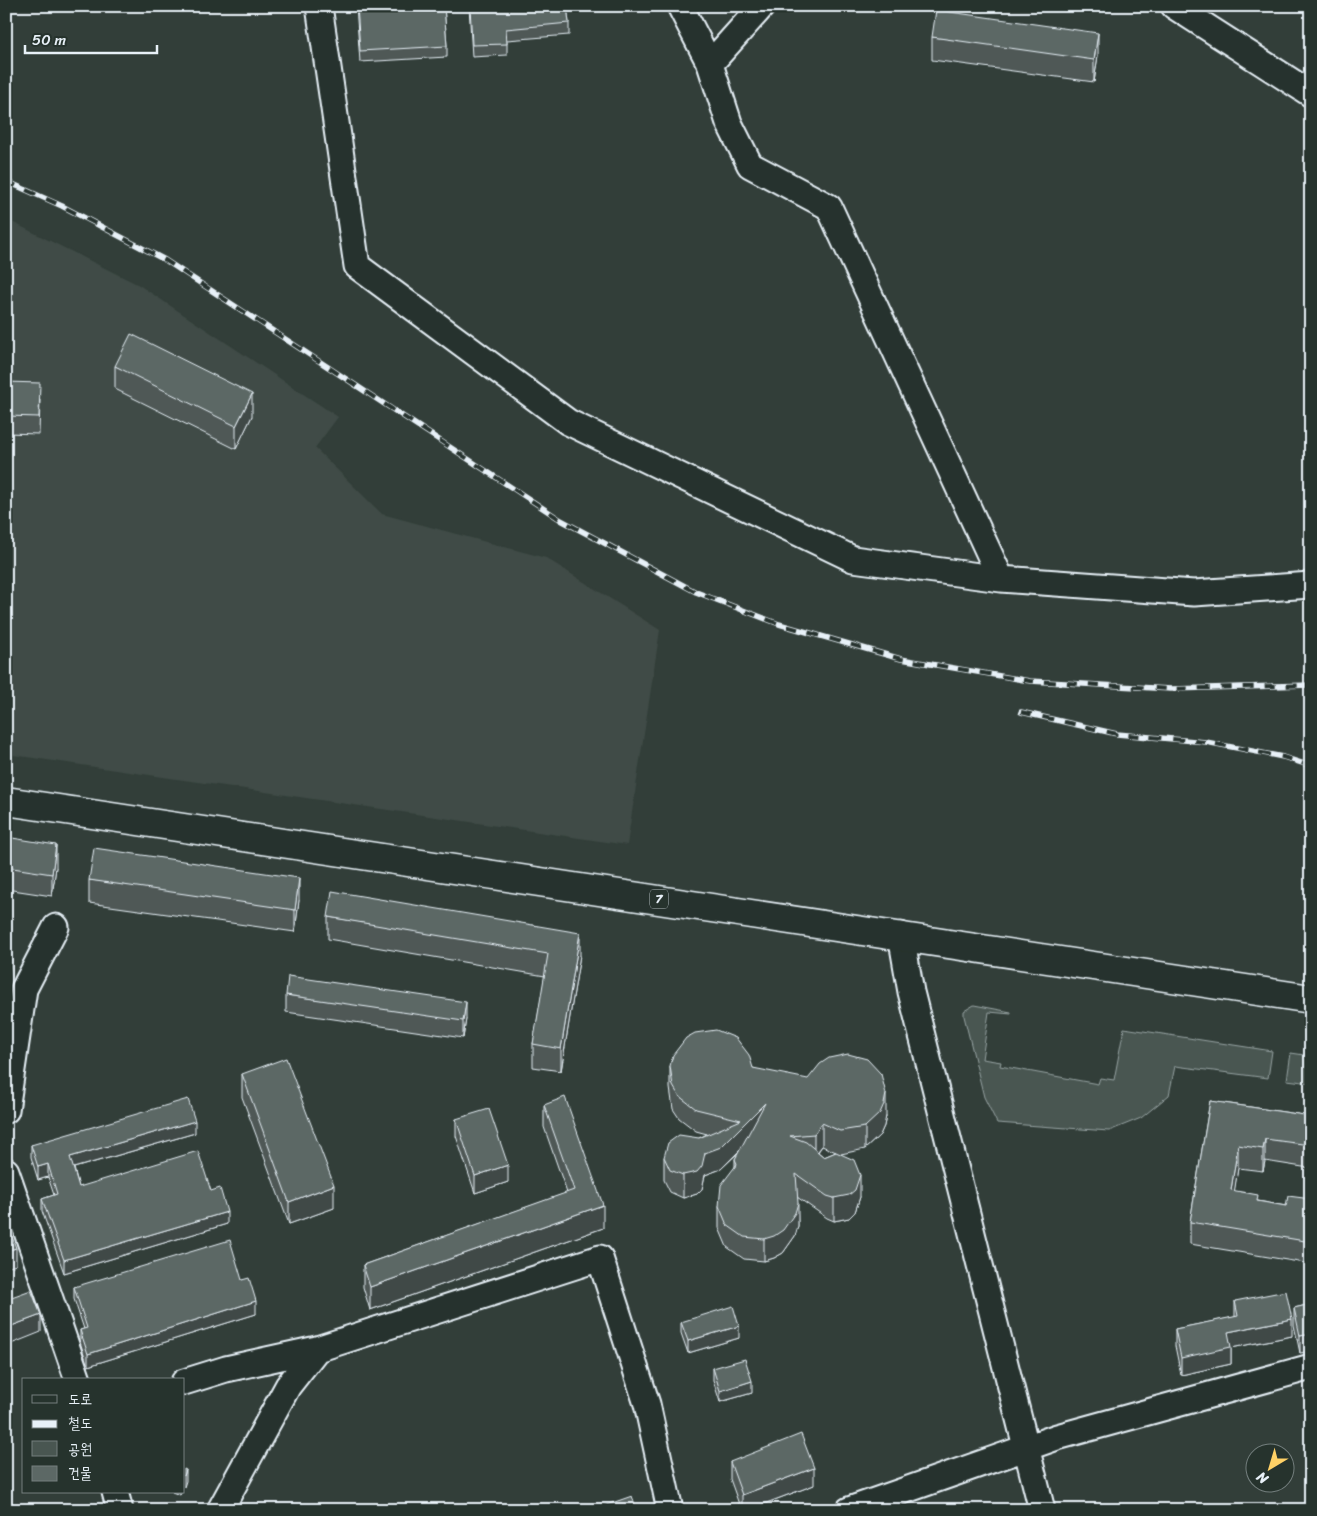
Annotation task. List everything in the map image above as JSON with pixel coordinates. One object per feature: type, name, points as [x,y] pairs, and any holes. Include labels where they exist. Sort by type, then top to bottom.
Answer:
[{"type":"highway","name":"7","points":[[6,801],[901,935],[1311,999]]},
{"type":"street","points":[[319,6],[356,266],[568,422],[853,560],[1001,579],[1194,593],[1311,585]]},
{"type":"street","points":[[680,6],[710,64],[729,123],[750,165],[829,207],[1001,579]]},
{"type":"street","points":[[710,64],[762,6]]},
{"type":"street","points":[[1174,6],[1311,94]]},
{"type":"street","points":[[6,1110],[24,989],[56,927]]},
{"type":"street","points":[[901,935],[911,992],[1042,1510]]},
{"type":"street","points":[[6,1171],[77,1378]]},
{"type":"street","points":[[185,1382],[226,1369],[317,1349],[600,1258],[647,1404],[670,1510]]},
{"type":"street","points":[[220,1510],[288,1386],[317,1349]]},
{"type":"street","points":[[849,1510],[1027,1447],[1311,1367]]},
{"type":"street","points":[[116,1494],[120,1510]]},
{"type":"shaded area","points":[[6,219],[139,285],[338,417],[315,448],[382,514],[546,558],[660,630],[627,845],[6,754]]},
{"type":"green space","points":[[974,1005],[1011,1012],[1011,1014],[989,1012],[982,1059],[1001,1062],[1000,1066],[1098,1084],[1100,1078],[1114,1080],[1124,1028],[1272,1051],[1268,1078],[1175,1066],[1169,1095],[1141,1118],[1109,1131],[997,1123],[984,1097],[964,1016],[964,1011]]},
{"type":"green space","points":[[1291,1053],[1311,1056],[1311,1083],[1287,1080]]},
{"type":"building","points":[[357,6],[444,6],[447,46],[360,51]]},
{"type":"building","points":[[470,6],[567,6],[569,23],[506,29],[507,44],[472,45]]},
{"type":"building","points":[[936,10],[1098,33],[1094,60],[932,37]]},
{"type":"building","points":[[131,334],[252,394],[236,426],[115,366]]},
{"type":"building","points":[[6,382],[40,383],[39,417],[6,416]]},
{"type":"building","points":[[6,837],[56,845],[52,874],[6,867]]},
{"type":"building","points":[[94,848],[299,878],[295,910],[89,880]]},
{"type":"building","points":[[332,891],[580,933],[561,1049],[533,1044],[548,954],[328,917]]},
{"type":"building","points":[[6,950],[10,950],[6,974]]},
{"type":"building","points":[[288,976],[466,1002],[463,1021],[286,995]]},
{"type":"building","points":[[716,1030],[736,1038],[749,1055],[753,1068],[808,1079],[820,1064],[829,1058],[848,1054],[867,1059],[881,1074],[886,1094],[880,1113],[865,1127],[840,1131],[822,1123],[814,1134],[790,1136],[806,1142],[824,1157],[836,1152],[854,1160],[860,1175],[855,1190],[849,1195],[834,1198],[827,1196],[796,1174],[798,1203],[795,1213],[783,1230],[774,1236],[764,1239],[744,1237],[727,1225],[719,1206],[721,1185],[737,1164],[735,1159],[765,1103],[721,1147],[705,1153],[702,1166],[697,1172],[683,1175],[670,1170],[664,1157],[668,1143],[679,1135],[699,1138],[741,1120],[696,1109],[679,1096],[673,1086],[670,1066],[673,1055],[686,1038],[695,1033]]},
{"type":"building","points":[[286,1058],[334,1185],[289,1202],[242,1074]]},
{"type":"building","points":[[565,1097],[603,1205],[370,1287],[363,1265],[574,1190],[544,1105]]},
{"type":"building","points":[[188,1099],[195,1121],[70,1157],[79,1187],[198,1151],[211,1191],[220,1188],[227,1212],[64,1260],[42,1199],[57,1194],[48,1164],[38,1167],[31,1145]]},
{"type":"building","points":[[1210,1101],[1311,1116],[1311,1154],[1309,1154],[1310,1145],[1265,1139],[1263,1149],[1238,1145],[1231,1190],[1258,1195],[1257,1201],[1286,1206],[1288,1196],[1311,1199],[1311,1242],[1190,1222]]},
{"type":"building","points":[[489,1109],[508,1165],[475,1176],[456,1119]]},
{"type":"building","points":[[6,1224],[16,1248],[6,1251]]},
{"type":"building","points":[[230,1240],[242,1280],[249,1278],[256,1301],[88,1354],[80,1330],[87,1328],[74,1287]]},
{"type":"building","points":[[31,1290],[41,1315],[6,1328],[6,1299]]},
{"type":"building","points":[[1286,1291],[1292,1319],[1228,1332],[1231,1347],[1181,1358],[1175,1329],[1238,1316],[1235,1301]]},
{"type":"building","points":[[1311,1304],[1311,1334],[1300,1336],[1294,1308]]},
{"type":"building","points":[[733,1306],[739,1326],[688,1341],[681,1322]]},
{"type":"building","points":[[745,1359],[752,1381],[720,1391],[713,1368]]},
{"type":"building","points":[[801,1434],[814,1468],[742,1495],[730,1462]]},
{"type":"building","points":[[632,1496],[637,1510],[592,1510]]},
{"type":"building","points":[[1311,1505],[1311,1510],[1291,1510]]},
{"type":"railway","points":[[6,181],[62,206],[165,260],[561,520],[696,592],[779,624],[901,659],[1030,681],[1171,689],[1311,685]]},
{"type":"railway","points":[[1021,712],[1117,734],[1206,742],[1283,757],[1311,766]]}]
